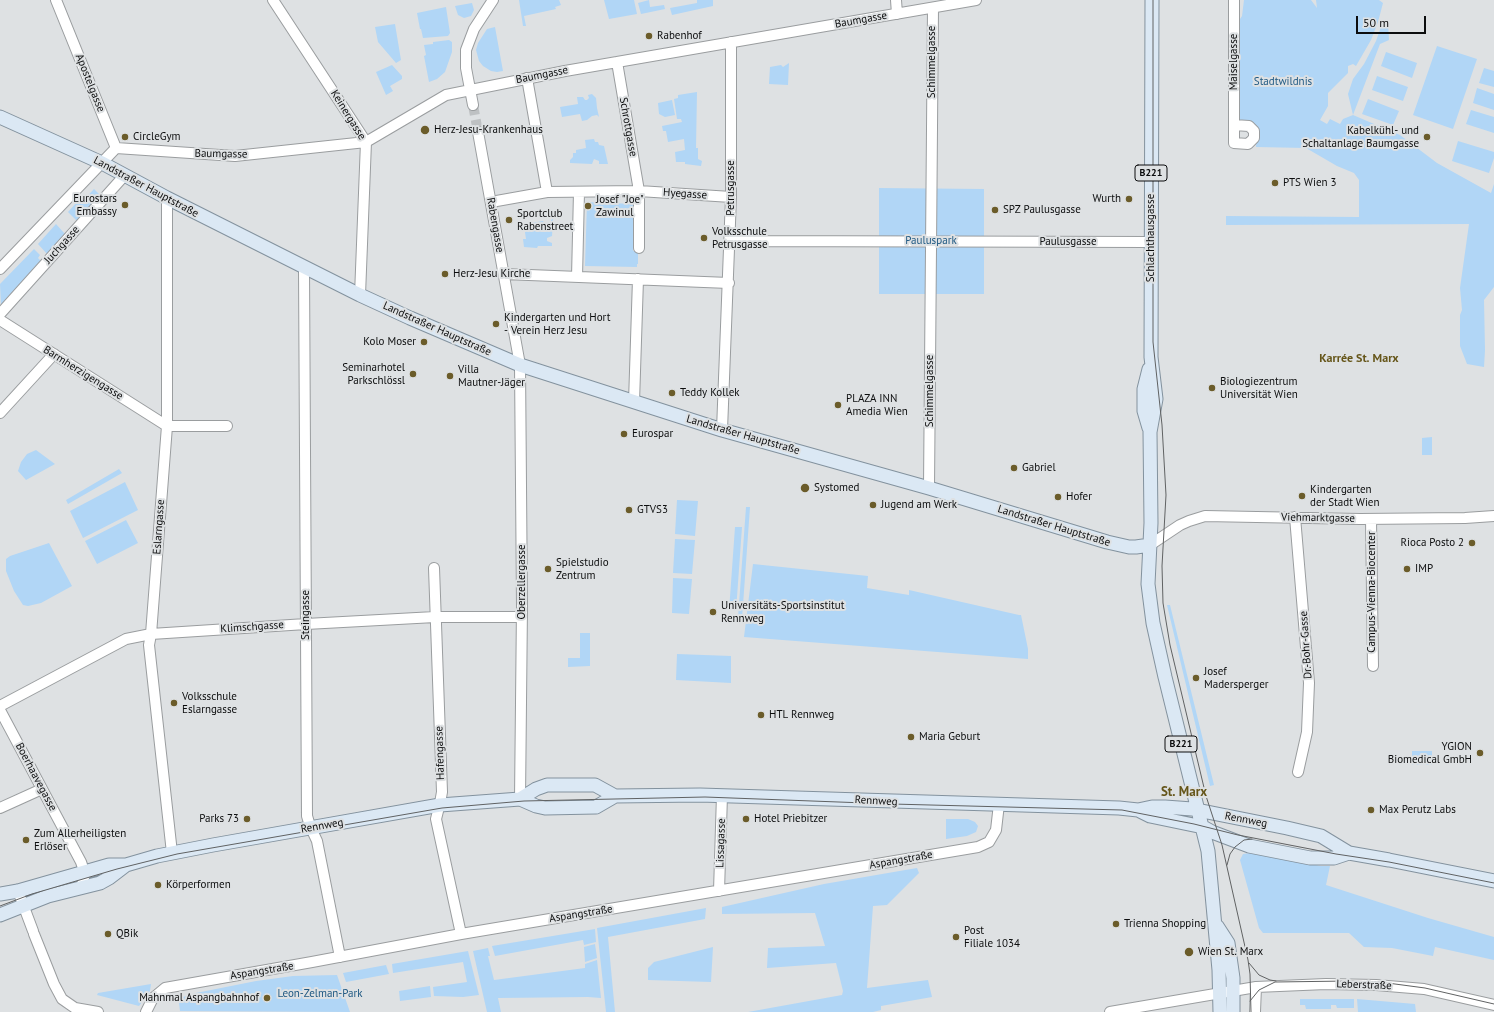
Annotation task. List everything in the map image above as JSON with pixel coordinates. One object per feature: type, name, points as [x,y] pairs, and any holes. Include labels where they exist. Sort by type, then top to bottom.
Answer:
[{"type":"main road","name":"Schlachthausgasse","points":[[1150,545],[1150,432],[1156,399],[1152,357],[1152,0]]},
{"type":"main road","name":"Landstraßer Hauptstraße","points":[[0,116],[102,163],[124,176],[360,295],[520,365],[722,430],[929,488],[1122,546],[1136,547],[1150,545]]},
{"type":"main road","name":"B221","points":[[1150,545],[1148,584],[1152,618],[1175,720],[1208,851],[1215,924],[1220,1012]]},
{"type":"main road","name":"Rennweg","points":[[520,799],[536,788],[547,786],[595,785],[615,796],[722,795],[1105,806],[1138,810],[1152,807],[1165,807],[1199,811],[1313,833],[1321,836],[1349,853],[1494,880]]},
{"type":"main road","name":"Rennweg","points":[[0,894],[18,891],[109,865],[126,865],[172,853],[440,805],[520,799],[545,808],[596,807],[615,796]]},
{"type":"main road","name":"Rennweg","points":[[1138,810],[1150,816],[1203,827],[1212,832],[1245,844],[1310,858],[1334,858],[1349,853]]},
{"type":"main road","name":"Rennweg","points":[[0,915],[48,896],[91,886],[109,878],[126,865]]},
{"type":"main road","name":"B221","points":[[1215,924],[1228,943],[1233,971],[1233,1012]]},
{"type":"street","name":"Apostelgasse","points":[[56,0],[116,148]]},
{"type":"street","name":"Keinergasse","points":[[273,0],[366,142],[360,295]]},
{"type":"street","points":[[473,105],[466,63],[466,50],[474,29],[493,0]]},
{"type":"street","points":[[896,0],[897,14]]},
{"type":"street","name":"Baumgasse","points":[[116,148],[235,156],[366,142],[446,95],[527,78],[976,0]]},
{"type":"street","name":"Maiselgasse","points":[[1234,0],[1234,125]]},
{"type":"street","name":"Schimmelgasse","points":[[929,488],[933,8]]},
{"type":"street","name":"Petrusgasse","points":[[722,430],[730,241],[731,42]]},
{"type":"street","name":"Schrottgasse","points":[[617,62],[640,191],[639,248]]},
{"type":"street","points":[[527,78],[547,192]]},
{"type":"street","name":"Rabengasse","points":[[478,132],[520,365]]},
{"type":"street","points":[[0,269],[116,148]]},
{"type":"street","name":"Juchgasse","points":[[0,314],[124,176]]},
{"type":"street","name":"Hyegasse","points":[[579,192],[640,191],[731,197]]},
{"type":"street","points":[[491,202],[547,192],[579,192],[577,277]]},
{"type":"street","name":"Eslarngasse","points":[[167,198],[166,426],[151,634],[148,645],[172,853]]},
{"type":"street","name":"Paulusgasse","points":[[730,241],[1151,242]]},
{"type":"street","name":"Steingasse","points":[[304,268],[307,816],[316,841],[340,957]]},
{"type":"street","points":[[504,274],[729,283]]},
{"type":"street","points":[[634,402],[638,280]]},
{"type":"street","name":"Barmherzigengasse","points":[[0,320],[166,426]]},
{"type":"street","points":[[0,413],[54,354]]},
{"type":"street","name":"Oberzellergasse","points":[[520,365],[522,617],[520,799]]},
{"type":"street","points":[[166,426],[227,426]]},
{"type":"street","name":"Viehmarktgasse","points":[[1150,545],[1180,525],[1205,516],[1372,519],[1465,518],[1494,516]]},
{"type":"street","name":"Dr.-Bohr-Gasse","points":[[1296,517],[1309,683],[1307,732],[1298,772]]},
{"type":"street","name":"Campus-Vienna-Biocenter","points":[[1372,519],[1373,666]]},
{"type":"street","name":"Hafengasse","points":[[434,568],[442,792],[436,819],[461,934]]},
{"type":"street","name":"Klimschgasse","points":[[0,706],[126,639],[151,634],[435,617],[522,617]]},
{"type":"street","name":"Boerhaavegasse","points":[[0,710],[85,871]]},
{"type":"street","points":[[0,808],[42,789]]},
{"type":"street","name":"Lissagasse","points":[[719,891],[722,795]]},
{"type":"street","name":"Aspangstraße","points":[[146,1012],[153,998],[165,988],[461,934],[978,847],[989,842],[996,830],[999,804]]},
{"type":"street","points":[[81,888],[85,871]]},
{"type":"street","points":[[18,891],[54,984],[62,999],[73,1010],[98,1012]]},
{"type":"street","name":"Leberstraße","points":[[1110,1012],[1256,987],[1326,984],[1376,985],[1424,989],[1494,1005]]},
{"type":"street","points":[[1255,1012],[1256,987]]},
{"type":"green space","points":[[519,0],[559,0],[561,5],[555,7],[556,9],[524,16],[526,26],[523,26]]},
{"type":"green space","points":[[604,0],[634,0],[637,14],[609,19]]},
{"type":"green space","points":[[649,0],[650,7],[664,5],[665,9],[641,14],[638,3]]},
{"type":"green space","points":[[697,0],[713,0],[713,6],[672,15],[670,8],[697,3]]},
{"type":"green space","name":"Stadtwildnis","points":[[1244,0],[1311,0],[1317,8],[1316,0],[1379,0],[1383,3],[1371,40],[1356,66],[1353,64],[1348,66],[1348,73],[1328,93],[1328,106],[1320,120],[1327,124],[1330,119],[1340,124],[1343,119],[1353,115],[1400,135],[1437,163],[1491,193],[1494,184],[1494,287],[1484,300],[1484,367],[1467,364],[1460,346],[1460,315],[1462,310],[1460,288],[1469,224],[1226,225],[1226,216],[1359,217],[1359,180],[1354,173],[1337,166],[1306,148],[1256,147],[1257,131],[1252,123],[1236,119],[1238,22],[1242,16]]},
{"type":"green space","points":[[472,3],[474,10],[471,16],[464,18],[458,15],[455,6]]},
{"type":"green space","points":[[446,7],[450,33],[448,36],[423,38],[417,13]]},
{"type":"green space","points":[[1383,21],[1388,23],[1389,40],[1380,44],[1353,115],[1348,94],[1353,79],[1364,64],[1376,41]]},
{"type":"green space","points":[[395,24],[401,60],[396,63],[378,42],[375,27]]},
{"type":"green space","points":[[495,27],[503,71],[497,72],[491,71],[483,66],[479,61],[476,50],[478,43],[487,29]]},
{"type":"green space","points":[[449,40],[452,42],[452,52],[445,72],[437,79],[429,82],[424,56],[426,55],[424,45]]},
{"type":"green space","points":[[1437,46],[1477,59],[1453,129],[1413,115]]},
{"type":"green space","points":[[1386,52],[1417,63],[1412,78],[1381,66]]},
{"type":"green space","points":[[789,63],[788,85],[769,84],[770,67],[781,65],[783,67]]},
{"type":"green space","points":[[392,65],[402,76],[402,79],[390,86],[393,91],[386,95],[376,72]]},
{"type":"green space","points":[[1484,68],[1494,71],[1494,87],[1479,83]]},
{"type":"green space","points":[[1377,76],[1408,87],[1403,101],[1372,90]]},
{"type":"green space","points":[[1477,88],[1494,94],[1494,110],[1473,103]]},
{"type":"green space","points":[[697,92],[696,148],[698,148],[698,159],[702,161],[701,166],[685,164],[685,162],[676,162],[675,152],[685,150],[684,139],[668,142],[666,131],[663,131],[662,126],[682,122],[681,119],[677,119],[674,99],[678,98],[678,95]]},
{"type":"green space","points":[[592,94],[596,98],[599,117],[597,115],[592,116],[587,120],[582,121],[580,114],[562,117],[560,107],[578,104],[577,97],[583,97],[587,100],[589,98],[588,95]]},
{"type":"green space","points":[[1368,99],[1399,111],[1393,125],[1362,114]]},
{"type":"green space","points":[[672,100],[675,115],[665,117],[659,114],[658,103]]},
{"type":"green space","points":[[1471,110],[1494,117],[1494,133],[1466,124]]},
{"type":"green space","points":[[594,139],[599,145],[604,146],[608,164],[599,164],[599,161],[594,159],[592,164],[570,163],[573,153],[576,153],[576,150],[586,148],[585,140]]},
{"type":"green space","points":[[1458,141],[1494,152],[1494,158],[1489,173],[1452,161]]},
{"type":"green space","name":"Pauluspark","points":[[879,188],[984,189],[984,294],[879,294]]},
{"type":"green space","points":[[94,189],[101,196],[78,220],[76,220],[68,212],[77,202],[80,204]]},
{"type":"green space","points":[[587,202],[633,204],[633,251],[638,251],[637,267],[585,266]]},
{"type":"green space","points":[[553,219],[552,236],[547,238],[547,241],[552,243],[552,246],[538,246],[537,248],[524,247],[523,239],[526,239],[524,226],[525,227],[527,225],[526,224],[543,221],[545,225],[549,224]]},
{"type":"green space","points":[[56,224],[65,234],[47,254],[38,244]]},
{"type":"green space","points":[[34,249],[40,255],[38,258],[41,261],[1,306],[0,284]]},
{"type":"green space","points":[[1432,437],[1432,455],[1422,455],[1422,438]]},
{"type":"green space","points":[[36,450],[55,464],[26,480],[18,471],[21,462],[27,454]]},
{"type":"green space","points":[[119,469],[122,473],[68,504],[66,500]]},
{"type":"green space","points":[[125,482],[138,510],[83,538],[70,511]]},
{"type":"green space","points":[[677,500],[698,501],[695,536],[675,534]]},
{"type":"green space","points":[[746,507],[750,507],[742,619],[738,618]]},
{"type":"green space","points":[[126,520],[138,543],[97,564],[85,541]]},
{"type":"green space","points":[[735,527],[742,527],[736,611],[729,611]]},
{"type":"green space","points":[[675,539],[695,540],[692,574],[673,573]]},
{"type":"green space","points":[[49,543],[72,586],[41,603],[28,606],[23,605],[14,591],[6,571],[6,559],[10,556]]},
{"type":"green space","points":[[753,564],[868,576],[867,588],[909,595],[909,590],[1021,615],[1028,649],[1028,659],[744,637]]},
{"type":"green space","points":[[673,578],[692,579],[689,614],[672,613]]},
{"type":"green space","points":[[1167,605],[1170,605],[1214,785],[1210,786]]},
{"type":"green space","points":[[580,633],[590,633],[590,666],[568,667],[568,658],[580,658]]},
{"type":"green space","points":[[677,654],[731,656],[731,683],[676,680]]},
{"type":"green space","points":[[1412,751],[1432,751],[1432,765],[1412,765]]},
{"type":"green space","points":[[946,819],[968,819],[975,822],[978,826],[976,832],[967,836],[946,839]]},
{"type":"green space","points":[[1250,853],[1321,866],[1330,866],[1326,885],[1428,918],[1494,937],[1494,960],[1435,947],[1433,956],[1392,948],[1364,947],[1349,933],[1263,933],[1259,928],[1240,860],[1243,854]]},
{"type":"green space","points":[[917,868],[919,873],[887,905],[873,906],[867,988],[928,980],[932,997],[881,1006],[881,1010],[873,1012],[748,1012],[842,995],[843,991],[836,963],[767,968],[768,948],[825,946],[815,913],[722,914],[722,907],[824,884]]},
{"type":"green space","points":[[706,908],[705,919],[608,937],[615,1012],[606,1012],[597,928]]},
{"type":"green space","points":[[595,929],[596,942],[584,945],[583,940],[495,956],[492,946]]},
{"type":"green space","points":[[595,944],[597,958],[585,962],[584,947]]},
{"type":"green space","points":[[713,947],[711,982],[648,980],[648,968],[654,962]]},
{"type":"green space","points":[[488,948],[490,956],[488,956],[494,980],[585,968],[585,964],[597,960],[601,998],[498,998],[501,1012],[487,1012],[473,951]]},
{"type":"green space","points":[[468,951],[479,995],[463,997],[434,996],[433,987],[467,982],[463,962],[393,973],[392,964]]},
{"type":"green space","points":[[386,965],[389,974],[346,982],[343,973]]},
{"type":"green space","name":"Leon-Zelman-Park","points":[[337,975],[350,1012],[180,1011],[179,1003],[183,997],[196,993],[256,981],[293,976]]},
{"type":"green space","points":[[151,984],[150,991],[139,1006],[97,995],[98,993]]},
{"type":"green space","points":[[430,986],[431,997],[400,1001],[399,991]]},
{"type":"green space","points":[[1300,999],[1354,999],[1354,1008],[1337,1008],[1336,1005],[1331,1005],[1331,1009],[1306,1009],[1305,1005],[1300,1005]]},
{"type":"green space","points":[[1357,999],[1415,1004],[1416,1012],[1358,1012]]},
{"type":"tunnel","points":[[473,105],[478,132]]},
{"type":"tram line","points":[[1153,0],[1153,342],[1162,425],[1166,495],[1162,566],[1163,603],[1170,645],[1206,796],[1222,845],[1248,960],[1251,1012]]},
{"type":"tram line","points":[[0,906],[32,894],[117,869],[177,854],[442,808],[524,801],[705,797],[1122,810],[1194,824],[1238,835],[1336,854],[1389,862],[1494,883]]},
{"type":"tram line","points":[[1227,865],[1230,854],[1235,847],[1244,840],[1252,839]]},
{"type":"tram line","points":[[1249,963],[1259,975],[1276,981]]},
{"type":"tram line","points":[[1250,1001],[1259,990],[1275,982],[1348,981],[1380,982],[1425,988],[1494,1004]]},
{"type":"place","name":"Rabenhof","points":[[649,36]]},
{"type":"place","name":"Herz-Jesu-Krankenhaus","points":[[425,130]]},
{"type":"place","name":"CircleGym","points":[[125,137]]},
{"type":"place","name":"Kabelkühl- und Schaltanlage Baumgasse","points":[[1427,137]]},
{"type":"place","name":"PTS Wien 3","points":[[1275,183]]},
{"type":"place","name":"Wurth","points":[[1129,199]]},
{"type":"place","name":"Eurostars Embassy","points":[[125,205]]},
{"type":"place","name":"Josef \"Joe\" Zawinul","points":[[588,206]]},
{"type":"place","name":"SPZ Paulusgasse","points":[[995,210]]},
{"type":"place","name":"Sportclub Rabenstreet","points":[[509,220]]},
{"type":"place","name":"Volksschule Petrusgasse","points":[[704,238]]},
{"type":"place","name":"Herz-Jesu Kirche","points":[[445,274]]},
{"type":"place","name":"Kindergarten und Hort - Verein Herz Jesu","points":[[496,324]]},
{"type":"place","name":"Kolo Moser","points":[[424,342]]},
{"type":"place","name":"Seminarhotel Parkschlössl","points":[[413,374]]},
{"type":"place","name":"Villa Mautner-Jäger","points":[[450,376]]},
{"type":"place","name":"Biologiezentrum Universität Wien","points":[[1212,388]]},
{"type":"place","name":"Teddy Kollek","points":[[672,393]]},
{"type":"place","name":"PLAZA INN Amedia Wien","points":[[838,405]]},
{"type":"place","name":"Eurospar","points":[[624,434]]},
{"type":"place","name":"Gabriel","points":[[1014,468]]},
{"type":"place","name":"Systomed","points":[[805,488]]},
{"type":"place","name":"Kindergarten der Stadt Wien","points":[[1302,496]]},
{"type":"place","name":"Hofer","points":[[1058,497]]},
{"type":"place","name":"Jugend am Werk","points":[[873,505]]},
{"type":"place","name":"GTVS3","points":[[629,510]]},
{"type":"place","name":"Rioca Posto 2","points":[[1472,543]]},
{"type":"place","name":"Spielstudio Zentrum","points":[[548,569]]},
{"type":"place","name":"IMP","points":[[1407,569]]},
{"type":"place","name":"Universitäts-Sportsinstitut Rennweg","points":[[713,612]]},
{"type":"place","name":"Josef Madersperger","points":[[1196,678]]},
{"type":"place","name":"Volksschule Eslarngasse","points":[[174,703]]},
{"type":"place","name":"HTL Rennweg","points":[[761,715]]},
{"type":"place","name":"Maria Geburt","points":[[911,737]]},
{"type":"place","name":"YGION Biomedical GmbH","points":[[1480,753]]},
{"type":"place","name":"Max Perutz Labs","points":[[1371,810]]},
{"type":"place","name":"Parks 73","points":[[247,819]]},
{"type":"place","name":"Hotel Priebitzer","points":[[746,819]]},
{"type":"place","name":"Zum Allerheiligsten Erlöser","points":[[26,840]]},
{"type":"place","name":"Körperformen","points":[[158,885]]},
{"type":"place","name":"Trienna Shopping","points":[[1116,924]]},
{"type":"place","name":"QBik","points":[[108,934]]},
{"type":"place","name":"Post Filiale 1034","points":[[956,937]]},
{"type":"place","name":"Wien St. Marx","points":[[1189,952]]},
{"type":"place","name":"Mahnmal Aspangbahnhof","points":[[267,998]]},
{"type":"district","name":"Karrée St. Marx","points":[[1359,359]]},
{"type":"district","name":"St. Marx","points":[[1184,792]]}]
